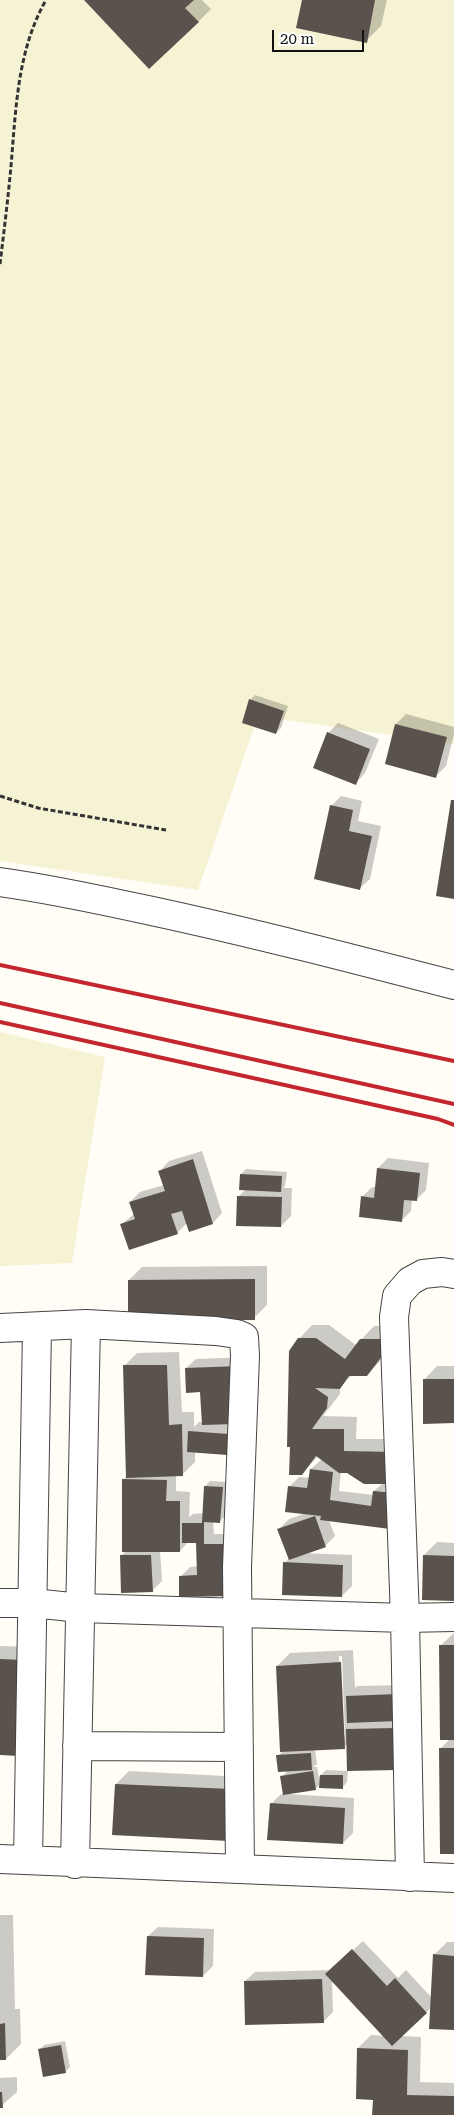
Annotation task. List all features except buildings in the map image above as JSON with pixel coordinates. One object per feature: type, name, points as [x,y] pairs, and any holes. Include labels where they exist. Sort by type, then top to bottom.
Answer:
[{"type":"street","points":[[0,882],[47,888],[188,919],[454,985]]},
{"type":"street","points":[[410,1877],[405,1618],[394,1317],[397,1296],[410,1281],[423,1274],[442,1272],[454,1274]]},
{"type":"street","points":[[75,1864],[86,1324]]},
{"type":"street","points":[[0,1328],[36,1328],[86,1324],[216,1331],[244,1337],[245,1356],[237,1566],[240,1868]]},
{"type":"street","points":[[28,1860],[36,1328]]},
{"type":"street","points":[[0,1603],[33,1603],[80,1608],[237,1613],[405,1618],[454,1617]]},
{"type":"street","points":[[77,1746],[239,1747]]},
{"type":"street","points":[[0,1860],[240,1868],[454,1878]]},
{"type":"path","points":[[0,264],[20,75],[31,30],[46,0]]},
{"type":"path","points":[[0,796],[38,808],[166,830]]},
{"type":"shaded area","points":[[0,0],[454,0],[454,744],[258,716],[198,890],[0,861]]},
{"type":"shaded area","points":[[0,1032],[105,1057],[72,1263],[0,1266]]},
{"type":"railway","points":[[0,965],[454,1061]]},
{"type":"railway","points":[[0,1003],[454,1104]]},
{"type":"railway","points":[[0,1022],[438,1119],[454,1125]]}]
